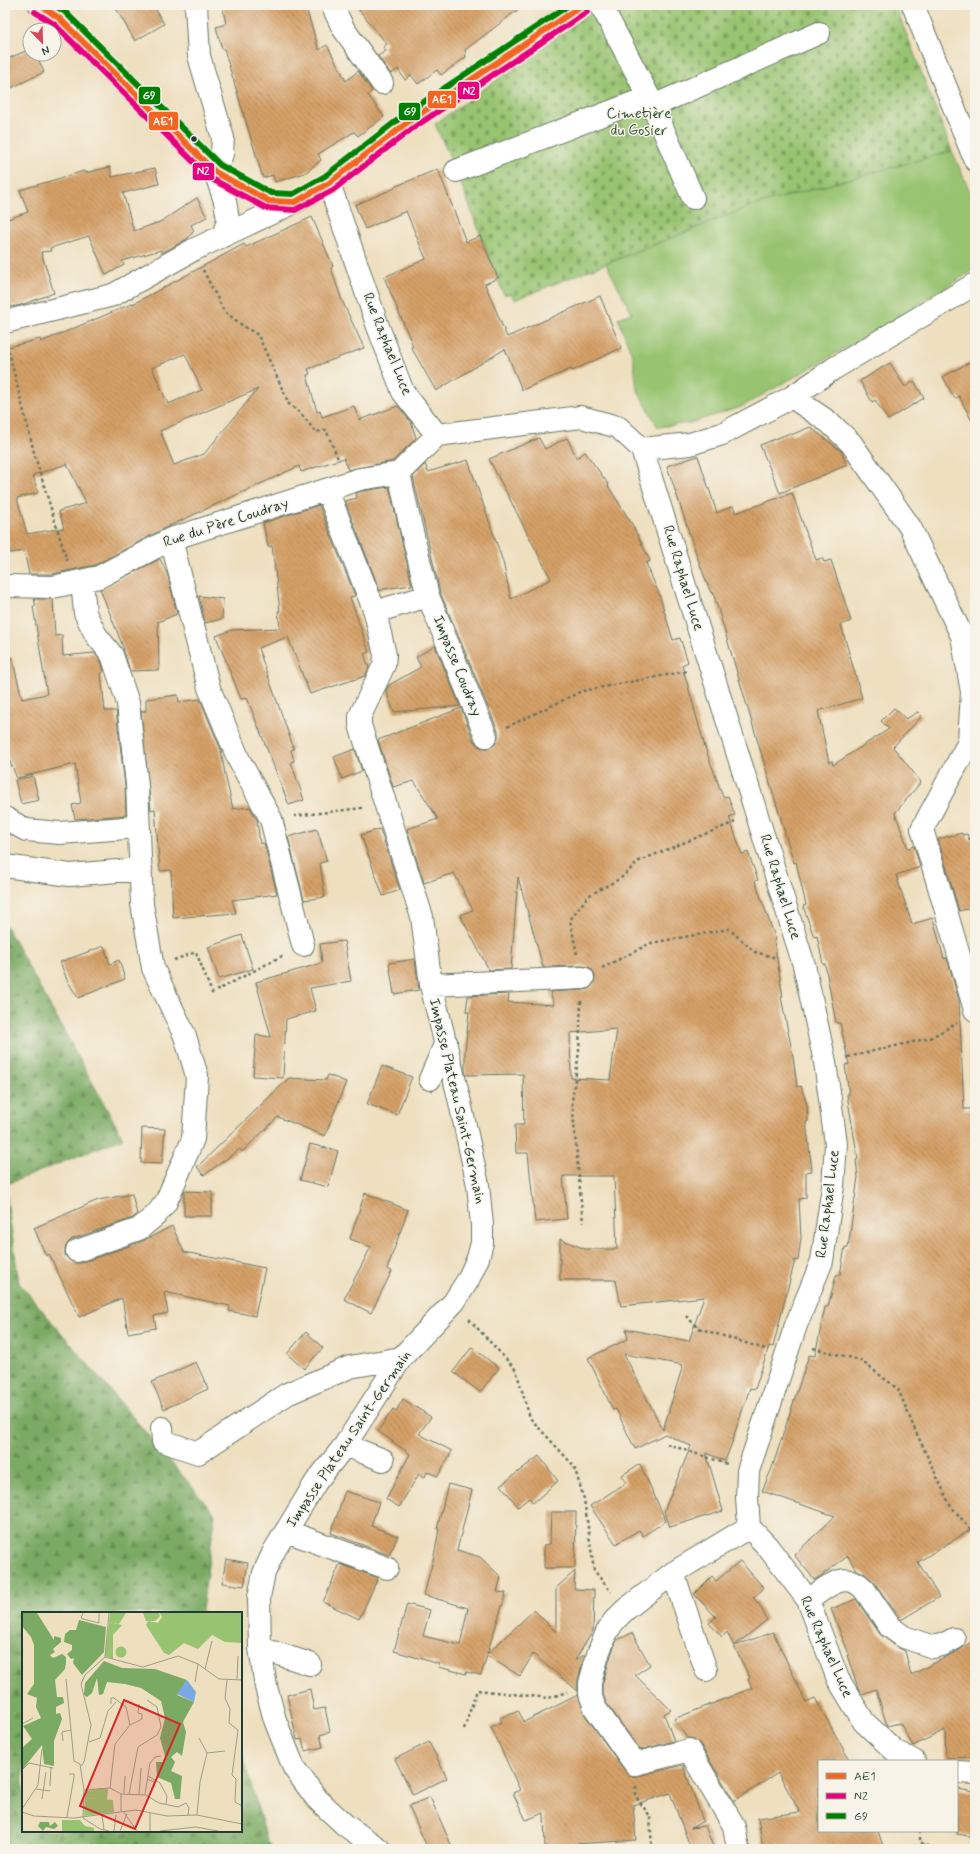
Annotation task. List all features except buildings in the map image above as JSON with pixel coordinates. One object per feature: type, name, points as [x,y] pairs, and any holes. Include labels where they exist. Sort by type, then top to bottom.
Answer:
[{"type":"street","points":[[40,5],[59,18],[215,172],[269,202],[295,202]]},
{"type":"street","points":[[196,5],[198,56],[223,138],[222,154],[215,172],[225,201],[228,220],[223,236]]},
{"type":"street","points":[[332,5],[343,28],[382,83]]},
{"type":"street","points":[[5,322],[112,295],[193,250],[295,202],[329,183],[408,122],[583,5]]},
{"type":"street","points":[[601,5],[651,102],[693,198]]},
{"type":"street","points":[[913,5],[975,160]]},
{"type":"street","points":[[456,171],[651,102],[819,33]]},
{"type":"street","name":"Rue Raphael Luce","points":[[329,183],[377,324],[403,392],[437,435],[581,417],[618,426],[642,449],[804,965],[825,1062],[836,1144],[833,1186],[822,1262],[788,1350],[748,1471],[747,1498],[749,1527],[766,1546],[808,1600],[838,1679],[864,1722],[895,1751],[912,1760]]},
{"type":"street","points":[[642,449],[690,444],[722,434],[792,397],[833,369],[975,284]]},
{"type":"street","points":[[792,397],[830,423],[851,443],[874,475],[910,527],[962,636],[972,692],[969,742],[922,829],[969,1015]]},
{"type":"street","points":[[399,473],[437,435]]},
{"type":"street","name":"Rue du Père Coudray","points":[[5,586],[53,587],[99,577],[171,539],[360,479],[399,473]]},
{"type":"street","name":"Impasse Coudray","points":[[399,473],[410,528],[428,596],[486,736]]},
{"type":"street","name":"Impasse Plateau Saint-Germain","points":[[337,486],[375,612],[385,655],[384,665],[360,716],[360,725],[422,917],[431,985],[446,1042],[478,1185],[482,1225],[482,1243],[478,1258],[468,1280],[454,1302],[401,1358],[345,1445],[316,1482],[274,1551],[264,1573],[259,1597],[260,1648],[266,1687],[275,1720],[294,1768],[317,1800],[345,1825],[379,1849]]},
{"type":"street","points":[[171,539],[209,688],[239,760],[271,819],[303,945]]},
{"type":"street","points":[[77,1251],[139,1229],[156,1215],[166,1202],[193,1139],[197,1076],[185,1036],[153,968],[142,904],[137,785],[128,703],[112,655],[96,635],[85,614],[78,581]]},
{"type":"street","points":[[375,612],[428,596]]},
{"type":"street","points":[[5,818],[26,830],[60,833],[139,827]]},
{"type":"street","points":[[5,866],[70,875],[141,870]]},
{"type":"street","name":"Impasse Plateau Saint-Germain","points":[[431,985],[582,978]]},
{"type":"street","points":[[430,1079],[446,1042]]},
{"type":"street","points":[[162,1428],[163,1441],[198,1454],[287,1394],[350,1367],[401,1358]]},
{"type":"street","points":[[345,1445],[383,1460]]},
{"type":"street","points":[[738,1849],[734,1826],[689,1750],[635,1764],[595,1708],[590,1694],[590,1683],[599,1651],[607,1632],[614,1621],[625,1610],[673,1573],[749,1527]]},
{"type":"street","points":[[286,1531],[387,1568]]},
{"type":"street","points":[[673,1573],[706,1670]]},
{"type":"street","points":[[808,1600],[841,1580],[850,1580],[859,1584],[864,1589],[890,1627],[904,1637],[933,1647],[942,1645],[954,1639]]},
{"type":"street","points":[[260,1648],[310,1664]]},
{"type":"street","points":[[958,1772],[975,1773]]},
{"type":"path","points":[[193,250],[224,311],[243,326],[258,335],[289,404],[302,415],[316,432],[326,430],[337,486]]},
{"type":"path","points":[[5,338],[35,456],[78,581]]},
{"type":"path","points":[[486,736],[582,691],[710,667]]},
{"type":"path","points":[[271,819],[385,805]]},
{"type":"path","points":[[583,1223],[572,1101],[579,1051],[582,978],[570,920],[588,896],[621,878],[639,861],[731,823],[758,818]]},
{"type":"path","points":[[582,978],[651,943],[729,929],[755,952],[804,965]]},
{"type":"path","points":[[153,968],[196,952],[212,994],[303,945]]},
{"type":"path","points":[[825,1062],[930,1038],[969,1015]]},
{"type":"path","points":[[454,1302],[516,1370],[530,1418],[574,1466],[584,1500],[594,1570],[625,1610]]},
{"type":"path","points":[[686,1316],[698,1328],[788,1350],[860,1360],[898,1389],[915,1430],[950,1505],[975,1535]]},
{"type":"path","points":[[667,1444],[748,1471]]},
{"type":"path","points":[[464,1729],[477,1690],[549,1698],[590,1683]]},
{"type":"path","points":[[635,1764],[636,1797],[650,1816],[652,1849]]},
{"type":"path","points":[[920,1832],[920,1842],[934,1849]]},
{"type":"green space","name":"Cimetière du Gosier","points":[[601,5],[895,5],[952,151],[751,206],[514,300],[511,293],[504,295],[456,171],[435,124]]},
{"type":"green space","points":[[952,151],[975,203],[975,269],[883,327],[741,407],[690,423],[658,427],[637,389],[633,357],[618,318],[632,313],[606,264],[751,206]]},
{"type":"green space","points":[[5,926],[123,1138],[5,1185]]},
{"type":"green space","points":[[5,1186],[19,1283],[215,1514],[203,1612],[22,1612],[22,1832],[242,1832],[242,1752],[267,1840],[273,1849],[5,1849]]},
{"type":"transit line","name":"AE1","points":[[40,5],[59,18],[215,172],[269,201],[295,202],[329,183],[408,122],[583,5]]},
{"type":"transit line","name":"G9","points":[[54,5],[65,12],[220,165],[271,193],[293,194],[325,176],[404,115],[569,5]]},
{"type":"transit line","name":"N2","points":[[35,12],[54,24],[210,178],[266,208],[295,210],[333,190],[413,128],[587,12]]}]
